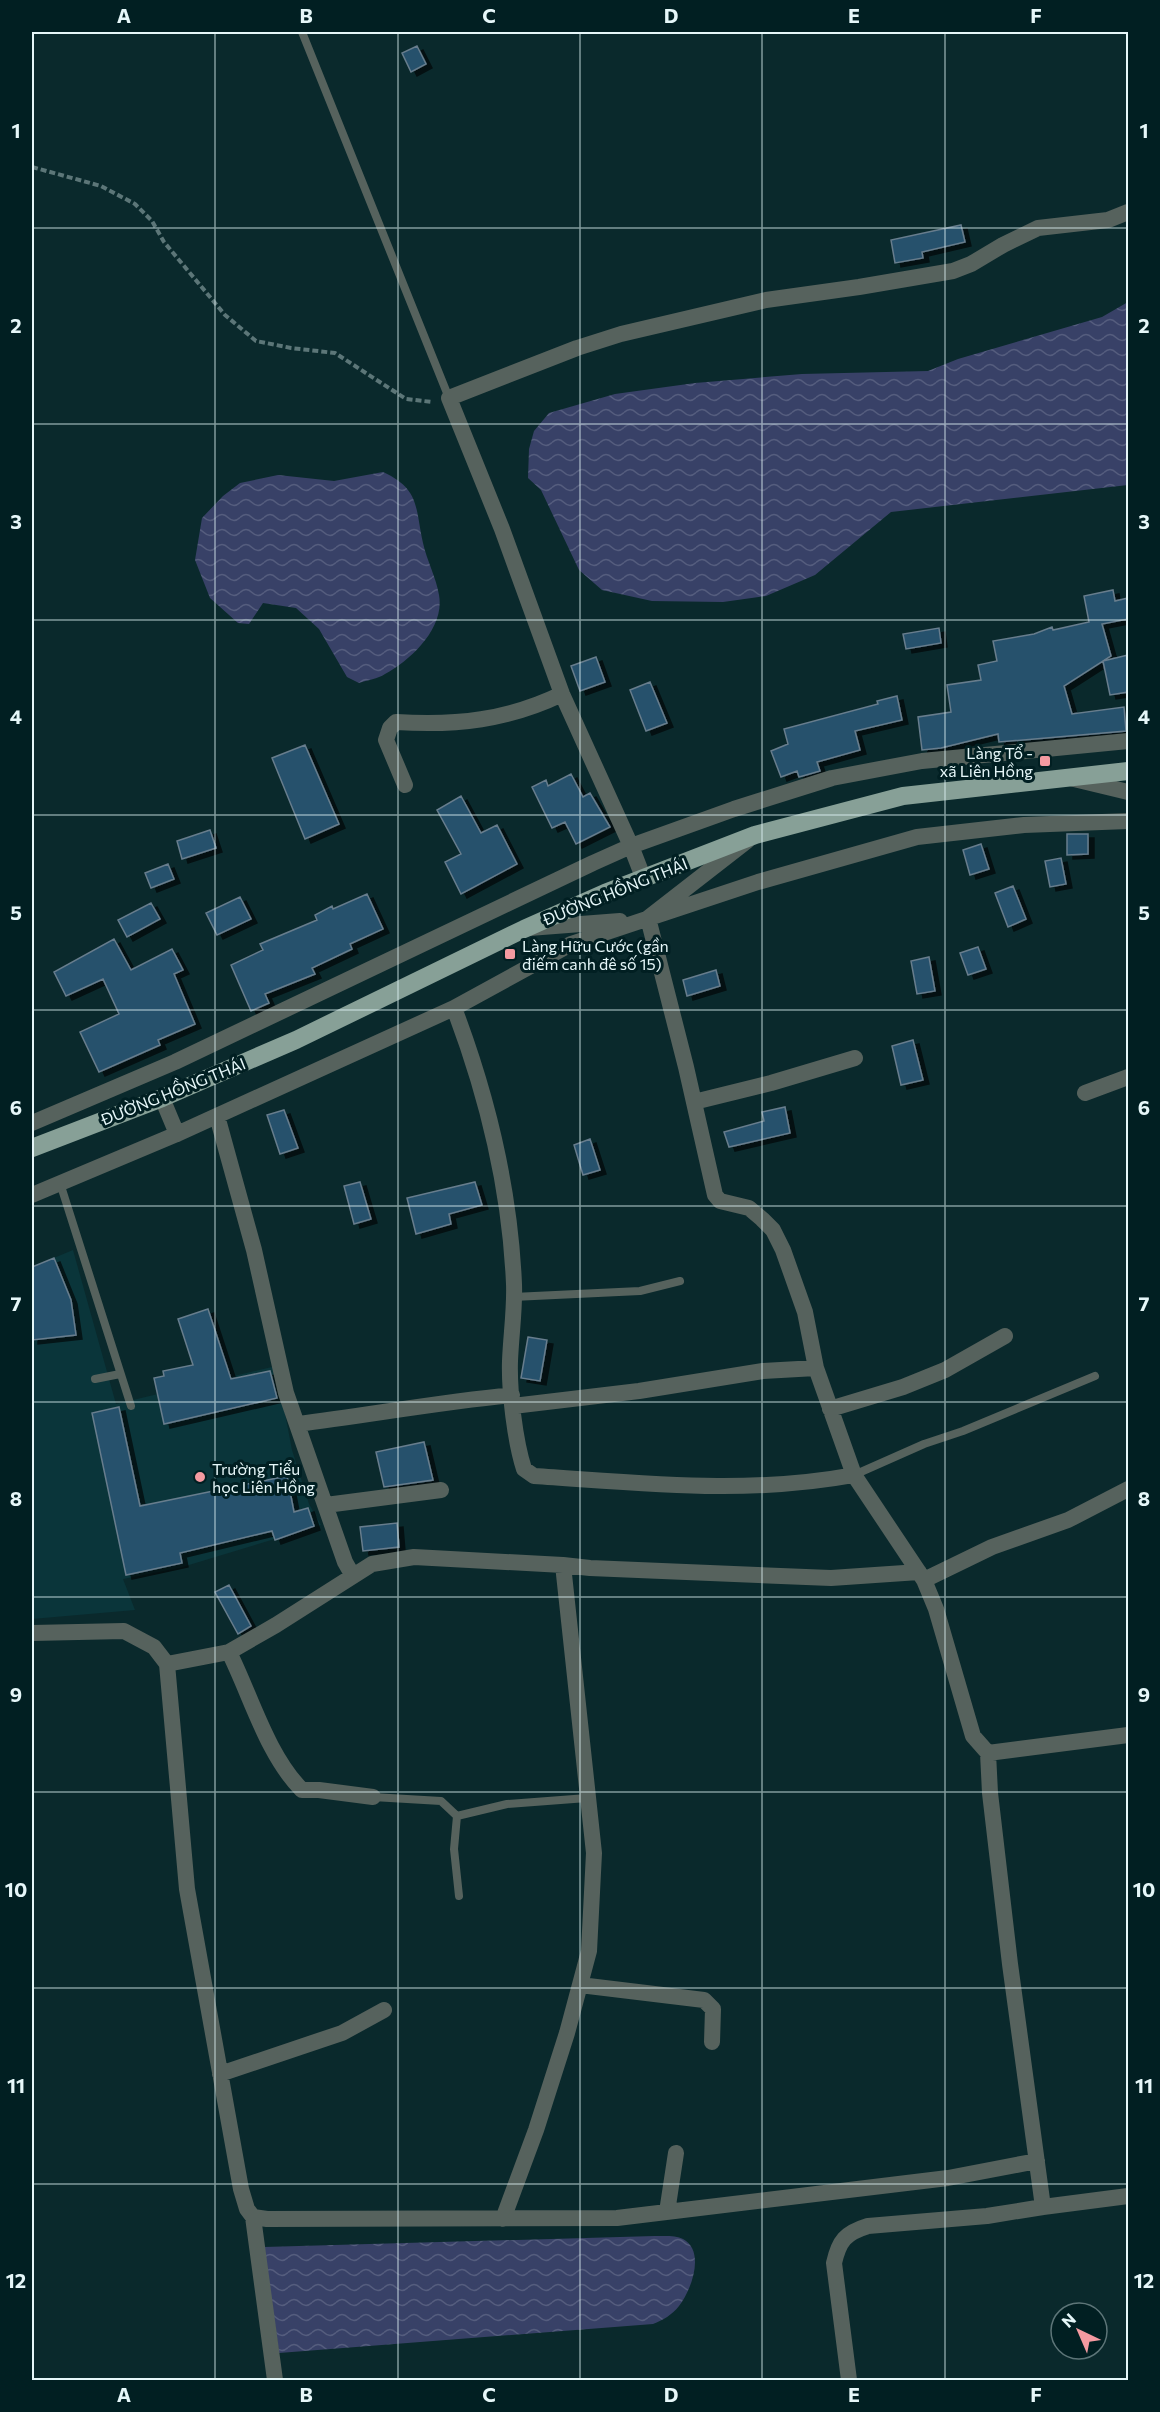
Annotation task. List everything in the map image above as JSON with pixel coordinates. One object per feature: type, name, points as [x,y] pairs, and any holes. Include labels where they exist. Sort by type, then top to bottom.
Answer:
[{"type":"main road","name":"ĐƯỜNG HỒNG THÁI","points":[[32,1148],[162,1098],[296,1040],[524,929],[643,878],[755,835],[903,796],[1128,771]]},
{"type":"street","points":[[643,878],[631,846],[562,694],[502,529],[449,398],[577,348],[621,334],[766,300],[953,271],[971,264],[1036,229],[1108,220],[1128,212]]},
{"type":"street","points":[[405,785],[386,740],[390,728],[396,722],[462,723],[523,710],[562,694]]},
{"type":"street","points":[[32,1123],[186,1057],[631,846],[734,809],[832,778],[922,761],[1128,741]]},
{"type":"street","points":[[1064,777],[1128,792]]},
{"type":"street","points":[[32,1195],[177,1134],[454,1008],[571,944],[758,882],[917,837],[1024,825],[1128,821]]},
{"type":"street","points":[[524,929],[648,918],[755,835]]},
{"type":"street","points":[[648,918],[716,1195],[720,1201],[749,1208],[773,1230],[783,1250],[805,1312],[816,1368],[854,1474],[921,1576],[936,1609],[973,1736],[988,1754],[990,1793],[1043,2207]]},
{"type":"street","points":[[454,1008],[472,1054],[492,1134],[508,1219],[513,1297],[510,1363],[512,1401],[524,1469],[534,1476],[716,1487],[816,1482],[854,1474]]},
{"type":"street","points":[[694,1102],[771,1083],[855,1058]]},
{"type":"street","points":[[1085,1093],[1128,1077]]},
{"type":"street","points":[[162,1098],[177,1134]]},
{"type":"street","points":[[217,1116],[254,1250],[286,1393],[345,1562],[353,1576]]},
{"type":"street","points":[[830,1409],[903,1388],[945,1370],[1005,1336]]},
{"type":"street","points":[[297,1424],[370,1415],[436,1403],[512,1401],[639,1391],[763,1371],[816,1368]]},
{"type":"street","points":[[167,1664],[229,1652],[372,1564],[414,1557],[590,1568],[831,1578],[921,1576],[992,1547],[1068,1520],[1128,1489]]},
{"type":"street","points":[[326,1505],[441,1490]]},
{"type":"street","points":[[502,2219],[536,2130],[567,2033],[589,1951],[594,1853],[563,1565]]},
{"type":"street","points":[[32,1634],[124,1631],[154,1647],[167,1664],[187,1889],[241,2189],[247,2209],[253,2217],[275,2380]]},
{"type":"street","points":[[229,1652],[275,1754],[288,1776],[302,1790],[373,1797]]},
{"type":"street","points":[[988,1754],[1128,1736]]},
{"type":"street","points":[[580,1984],[704,2000],[713,2009],[712,2042]]},
{"type":"street","points":[[220,2074],[342,2034],[384,2010]]},
{"type":"street","points":[[667,2212],[676,2152]]},
{"type":"street","points":[[253,2217],[267,2219],[616,2218],[948,2178],[1037,2161]]},
{"type":"street","points":[[849,2380],[834,2263],[837,2249],[845,2237],[853,2231],[868,2226],[987,2216],[1128,2196]]},
{"type":"lane","points":[[302,32],[449,398]]},
{"type":"lane","points":[[60,1183],[131,1406]]},
{"type":"lane","points":[[513,1297],[640,1291],[680,1281]]},
{"type":"lane","points":[[95,1379],[120,1374]]},
{"type":"lane","points":[[854,1474],[924,1444],[975,1427],[1095,1376]]},
{"type":"lane","points":[[373,1797],[441,1801],[457,1816]]},
{"type":"lane","points":[[457,1816],[507,1804],[587,1798]]},
{"type":"lane","points":[[457,1816],[454,1849],[459,1896]]},
{"type":"path","points":[[32,167],[101,186],[135,204],[152,221],[164,242],[225,315],[256,341],[335,353],[406,399],[431,402],[449,398]]},
{"type":"shaded area","points":[[73,1250],[116,1404],[276,1366],[292,1450],[309,1504],[321,1525],[179,1568],[123,1579],[135,1610],[32,1619],[32,1267]]},
{"type":"water","points":[[1128,302],[1128,485],[891,512],[815,575],[766,596],[723,602],[652,601],[602,590],[579,570],[541,490],[528,478],[529,449],[534,431],[549,413],[615,394],[695,383],[802,374],[928,371],[958,359],[1102,317]]},
{"type":"water","points":[[383,472],[404,485],[414,500],[425,550],[439,595],[437,619],[431,631],[415,652],[395,668],[379,677],[359,683],[347,677],[319,629],[296,608],[263,603],[249,624],[238,623],[210,598],[195,560],[202,518],[223,496],[240,483],[278,475],[334,481]]},
{"type":"water","points":[[673,2236],[683,2239],[694,2252],[695,2262],[692,2281],[684,2299],[670,2315],[653,2324],[279,2353],[264,2247]]},
{"type":"building","points":[[417,46],[426,64],[411,72],[402,53]]},
{"type":"building","points":[[961,225],[965,242],[922,252],[923,258],[895,263],[891,240]]},
{"type":"building","points":[[1113,590],[1115,601],[1128,598],[1128,619],[1102,624],[1111,656],[1064,686],[1072,714],[1124,707],[1126,731],[999,742],[998,734],[941,748],[922,750],[918,717],[951,712],[947,685],[981,680],[978,665],[997,661],[993,641],[1034,634],[1052,627],[1053,630],[1089,622],[1084,596]]},
{"type":"building","points":[[939,628],[941,643],[906,649],[903,634]]},
{"type":"building","points":[[1128,655],[1128,692],[1110,695],[1103,661]]},
{"type":"building","points":[[596,657],[605,682],[580,691],[571,666]]},
{"type":"building","points":[[650,682],[667,723],[646,731],[630,690]]},
{"type":"building","points":[[897,696],[902,720],[855,731],[860,750],[817,762],[820,771],[799,777],[797,771],[781,777],[771,751],[788,744],[784,729],[878,704],[877,701]]},
{"type":"building","points":[[305,745],[339,824],[305,839],[272,758]]},
{"type":"building","points":[[571,774],[583,797],[590,793],[610,827],[576,844],[565,822],[552,828],[532,787],[546,780],[548,786]]},
{"type":"building","points":[[461,796],[481,833],[497,825],[517,864],[461,894],[445,862],[461,854],[437,810]]},
{"type":"building","points":[[210,830],[216,848],[182,859],[177,841]]},
{"type":"building","points":[[1067,834],[1088,834],[1088,854],[1067,855]]},
{"type":"building","points":[[981,844],[989,869],[970,875],[963,850]]},
{"type":"building","points":[[1061,858],[1066,884],[1050,887],[1045,861]]},
{"type":"building","points":[[168,864],[174,879],[151,888],[145,873]]},
{"type":"building","points":[[1013,886],[1026,919],[1008,927],[995,893]]},
{"type":"building","points":[[367,894],[383,929],[350,944],[352,949],[312,968],[315,974],[265,994],[269,1003],[251,1011],[231,965],[263,950],[260,944],[317,920],[315,915],[332,906],[333,909]]},
{"type":"building","points":[[240,897],[251,919],[217,935],[206,913]]},
{"type":"building","points":[[151,903],[160,919],[127,937],[118,920]]},
{"type":"building","points":[[114,939],[131,970],[172,949],[183,970],[174,974],[195,1024],[158,1040],[160,1045],[99,1072],[80,1032],[119,1014],[103,979],[66,996],[54,972]]},
{"type":"building","points":[[978,947],[986,969],[968,975],[960,953]]},
{"type":"building","points":[[929,957],[935,991],[917,994],[911,961]]},
{"type":"building","points":[[716,970],[720,986],[687,996],[683,980]]},
{"type":"building","points":[[913,1040],[923,1080],[901,1085],[892,1046]]},
{"type":"building","points":[[785,1107],[790,1133],[729,1147],[724,1132],[764,1121],[762,1112]]},
{"type":"building","points":[[284,1110],[298,1148],[280,1154],[267,1115]]},
{"type":"building","points":[[590,1139],[600,1170],[583,1175],[574,1145]]},
{"type":"building","points":[[360,1182],[371,1219],[354,1224],[344,1186]]},
{"type":"building","points":[[475,1182],[482,1205],[449,1214],[451,1224],[416,1234],[407,1198]]},
{"type":"building","points":[[54,1258],[71,1300],[76,1335],[32,1340],[32,1267]]},
{"type":"building","points":[[208,1309],[231,1379],[270,1371],[277,1398],[164,1424],[154,1378],[164,1376],[163,1371],[193,1365],[178,1319]]},
{"type":"building","points":[[528,1337],[547,1340],[540,1381],[521,1378]]},
{"type":"building","points":[[119,1407],[140,1506],[287,1476],[294,1512],[308,1508],[314,1526],[275,1540],[272,1531],[180,1553],[182,1563],[126,1575],[92,1413]]},
{"type":"building","points":[[424,1442],[433,1480],[384,1487],[376,1452]]},
{"type":"building","points":[[397,1523],[399,1547],[363,1551],[360,1527]]},
{"type":"building","points":[[229,1585],[251,1626],[238,1634],[215,1592]]},
{"type":"place","name":"Làng Tổ - xã Liên Hồng","points":[[1045,761]]},
{"type":"place","name":"Làng Hữu Cước (gần điếm canh đê số 15)","points":[[510,954]]},
{"type":"place","name":"Trường Tiểu học Liên Hồng","points":[[200,1477]]}]
